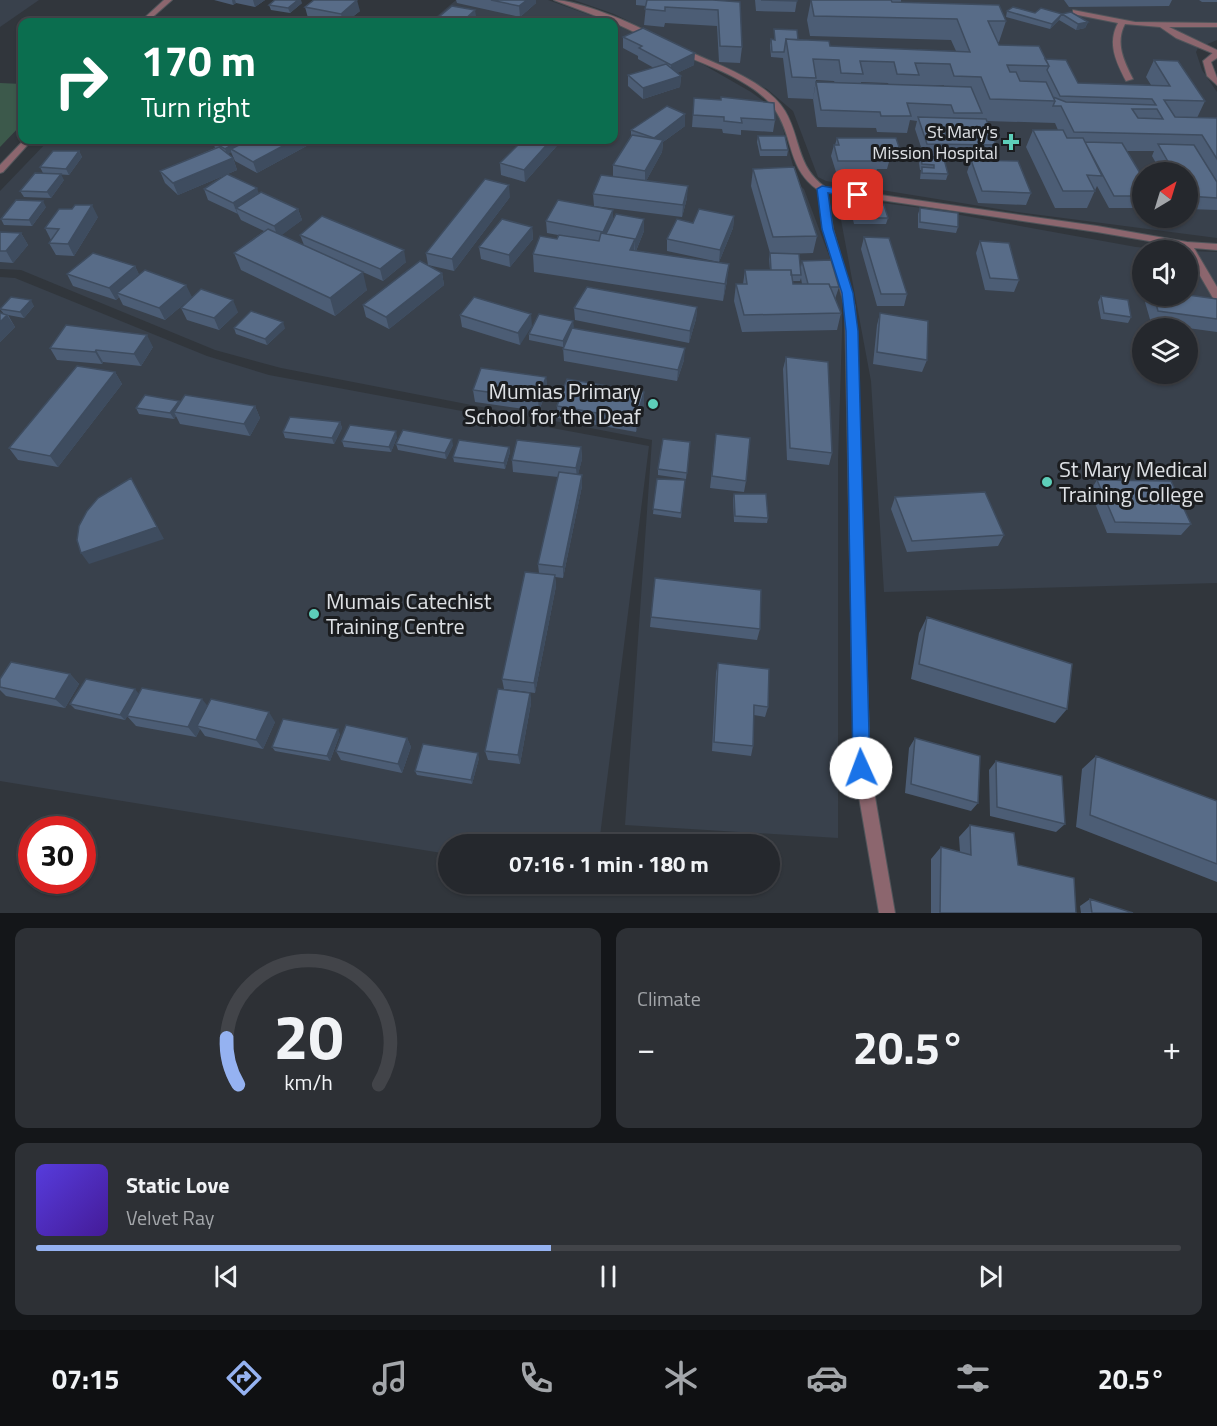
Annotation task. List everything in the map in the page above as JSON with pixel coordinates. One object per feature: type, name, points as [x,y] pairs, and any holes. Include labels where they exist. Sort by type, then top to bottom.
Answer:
[{"type":"street","points":[[148,18],[168,0]]},
{"type":"street","points":[[558,0],[609,18]]},
{"type":"street","points":[[1076,12],[1122,22],[1163,26],[1217,24]]},
{"type":"street","points":[[618,21],[658,40]]},
{"type":"street","points":[[1122,22],[1116,31],[1115,43],[1129,79]]},
{"type":"street","points":[[1163,26],[1217,53]]},
{"type":"street","points":[[667,44],[743,82],[771,100],[785,119],[803,173],[822,189],[1159,240]]},
{"type":"street","points":[[1217,53],[1207,60],[1208,68],[1217,83]]},
{"type":"street","points":[[0,170],[24,144]]},
{"type":"street","points":[[822,189],[828,229],[850,307],[861,768],[887,913]]},
{"type":"street","points":[[1198,246],[1217,247]]},
{"type":"street","points":[[1198,264],[1217,296]]},
{"type":"shaded area","points":[[0,0],[39,0],[0,27]]},
{"type":"shaded area","points":[[456,0],[548,0],[598,18],[435,18]]},
{"type":"shaded area","name":"St Mary's Mission Hospital","points":[[574,0],[1217,0],[1217,40],[1198,48],[1196,52],[1202,70],[1217,92],[1217,238],[1140,228],[1198,228],[1198,162],[1132,162],[1132,227],[1017,212],[826,181],[818,177],[793,111],[767,89],[614,14]]},
{"type":"shaded area","name":"Mumias Primary School for the Deaf","points":[[618,26],[704,65],[751,92],[773,108],[780,118],[798,184],[804,189],[834,269],[842,299],[838,461],[838,838],[625,825],[652,440],[281,368],[215,350],[21,270],[0,269],[0,191],[45,144],[618,144]]},
{"type":"shaded area","name":"St Mary Medical Training College","points":[[874,202],[922,208],[1132,246],[1132,306],[1198,306],[1198,251],[1217,252],[1217,583],[884,592],[871,381],[841,220],[844,210],[854,204]]},
{"type":"shaded area","name":"Mumais Catechist Training Centre","points":[[0,277],[15,278],[207,356],[269,375],[649,446],[600,834],[438,834],[438,852],[0,781]]},
{"type":"green space","points":[[0,83],[18,84],[18,128],[0,147]]},
{"type":"building","points":[[275,0],[298,0],[288,8],[269,5]]},
{"type":"building","points":[[314,0],[357,0],[341,14],[305,7]]},
{"type":"building","points":[[491,0],[527,0],[519,6]]},
{"type":"building","points":[[647,0],[740,2],[742,47],[720,46],[718,10],[665,7],[665,11],[645,9]]},
{"type":"building","points":[[811,0],[891,0],[892,2],[999,5],[1006,21],[988,21],[999,45],[1039,46],[1049,66],[1007,65],[1010,72],[1016,72],[1020,81],[1046,82],[1055,101],[990,99],[981,77],[954,76],[950,64],[915,63],[919,75],[897,74],[894,62],[860,61],[863,74],[841,73],[839,60],[813,59],[816,78],[792,77],[786,39],[829,41],[830,46],[970,52],[957,19],[814,16]]},
{"type":"building","points":[[452,6],[475,10],[466,18],[438,18]]},
{"type":"building","points":[[1013,7],[1035,13],[1041,8],[1062,14],[1052,24],[1007,11]]},
{"type":"building","points":[[1071,12],[1088,22],[1078,24],[1062,14]]},
{"type":"building","points":[[643,28],[695,53],[671,65],[623,37]]},
{"type":"building","points":[[774,29],[797,30],[798,40],[786,39],[784,52],[772,52],[771,39],[775,40]]},
{"type":"building","points":[[1045,59],[1066,60],[1078,83],[1170,86],[1154,60],[1178,61],[1205,101],[1164,100],[1175,117],[1217,118],[1217,159],[1202,135],[1074,132],[1061,106],[1053,106],[1055,101],[1053,97],[1066,102],[1156,105],[1152,99],[1060,96],[1047,70],[1049,66]],"holes":[[[1132,109],[1157,109],[1163,119],[1138,118]]]},
{"type":"building","points":[[666,64],[681,76],[643,88],[628,75]]},
{"type":"building","points":[[816,82],[971,87],[982,113],[954,113],[951,105],[907,103],[911,116],[881,116],[880,112],[821,110]]},
{"type":"building","points":[[721,97],[774,103],[775,120],[741,118],[742,123],[724,121],[724,117],[693,115],[694,98],[721,100]]},
{"type":"building","points":[[667,106],[685,114],[654,138],[631,130]]},
{"type":"building","points":[[918,117],[986,119],[996,145],[927,144]]},
{"type":"building","points":[[1033,130],[1063,130],[1067,138],[1083,138],[1102,176],[1087,175],[1095,191],[1063,191]]},
{"type":"building","points":[[632,135],[663,140],[645,171],[613,165]]},
{"type":"building","points":[[758,136],[785,136],[788,150],[761,150]]},
{"type":"building","points":[[837,138],[896,138],[900,150],[888,150],[890,157],[878,157],[879,161],[838,161],[834,145],[839,145]]},
{"type":"building","points":[[1085,142],[1122,143],[1133,162],[1132,196],[1114,196]]},
{"type":"building","points":[[216,144],[233,144],[225,149]]},
{"type":"building","points":[[241,144],[287,144],[253,162],[231,149]]},
{"type":"building","points":[[519,144],[547,144],[524,170],[500,163]]},
{"type":"building","points":[[1158,144],[1194,145],[1217,182],[1217,198],[1198,197],[1198,162],[1168,162]]},
{"type":"building","points":[[219,147],[233,158],[173,183],[160,171]]},
{"type":"building","points":[[53,151],[79,151],[66,169],[40,167]]},
{"type":"building","points":[[921,157],[944,159],[948,174],[922,173],[922,167],[934,168],[934,165],[922,164]]},
{"type":"building","points":[[971,160],[1018,161],[1031,193],[982,191]]},
{"type":"building","points":[[794,167],[817,236],[773,237],[753,169]]},
{"type":"building","points":[[35,173],[61,174],[47,192],[20,191]]},
{"type":"building","points":[[227,174],[257,188],[233,203],[204,189]]},
{"type":"building","points":[[601,175],[688,186],[683,205],[593,194]]},
{"type":"building","points":[[485,179],[509,185],[452,259],[426,253]]},
{"type":"building","points":[[261,192],[298,209],[274,226],[236,208]]},
{"type":"building","points":[[16,200],[43,201],[29,220],[1,219]]},
{"type":"building","points":[[558,200],[613,210],[603,232],[546,221]]},
{"type":"building","points":[[75,205],[92,205],[68,244],[49,243],[59,229],[45,228],[59,209],[72,209]]},
{"type":"building","points":[[852,205],[884,205],[888,218],[856,218]]},
{"type":"building","points":[[920,208],[958,213],[958,227],[920,222]]},
{"type":"building","points":[[699,209],[734,216],[720,250],[667,239],[677,219],[693,223]]},
{"type":"building","points":[[616,214],[644,219],[635,241],[635,239],[606,234]]},
{"type":"building","points":[[322,216],[404,250],[380,269],[300,235]]},
{"type":"building","points":[[502,219],[532,227],[509,255],[479,247]]},
{"type":"building","points":[[268,229],[363,272],[330,298],[234,253]]},
{"type":"building","points":[[0,232],[21,233],[6,251],[0,251]]},
{"type":"building","points":[[601,233],[635,239],[630,250],[729,264],[725,284],[533,254],[540,236],[557,239],[559,235],[599,241]]},
{"type":"building","points":[[864,237],[889,238],[907,294],[881,294]]},
{"type":"building","points":[[980,241],[1009,243],[1019,280],[990,278]]},
{"type":"building","points":[[93,253],[135,266],[109,288],[67,274]]},
{"type":"building","points":[[770,253],[799,254],[801,275],[791,275],[791,270],[771,270]]},
{"type":"building","points":[[831,260],[839,287],[830,287],[829,284],[808,284],[802,261]]},
{"type":"building","points":[[420,261],[442,273],[386,317],[363,305]]},
{"type":"building","points":[[145,270],[186,285],[159,308],[117,293]]},
{"type":"building","points":[[745,270],[791,270],[793,284],[829,284],[841,313],[744,315],[736,284],[747,284]]},
{"type":"building","points":[[587,287],[697,307],[690,331],[574,308]]},
{"type":"building","points":[[201,289],[233,300],[214,318],[181,308]]},
{"type":"building","points":[[1101,296],[1128,300],[1131,317],[1104,313]]},
{"type":"building","points":[[1198,296],[1217,299],[1217,319],[1158,311],[1157,306],[1198,306]]},
{"type":"building","points":[[11,297],[31,300],[20,312],[0,309]]},
{"type":"building","points":[[474,297],[531,314],[518,333],[460,315]]},
{"type":"building","points":[[251,311],[283,322],[265,339],[234,328]]},
{"type":"building","points":[[0,313],[7,315],[0,322]]},
{"type":"building","points":[[880,313],[928,321],[927,360],[877,352]]},
{"type":"building","points":[[539,314],[573,321],[563,341],[529,334]]},
{"type":"building","points":[[66,325],[147,335],[134,354],[50,348]]},
{"type":"building","points":[[572,328],[685,348],[678,370],[563,349]]},
{"type":"building","points":[[786,357],[828,362],[832,453],[790,448]]},
{"type":"building","points":[[77,366],[115,372],[50,456],[9,448]]},
{"type":"building","points":[[481,368],[546,377],[538,399],[473,390]]},
{"type":"building","points":[[567,379],[644,392],[636,420],[557,406]]},
{"type":"building","points":[[145,395],[179,401],[170,413],[136,408]]},
{"type":"building","points":[[185,395],[255,406],[244,424],[174,412]]},
{"type":"building","points":[[290,417],[340,422],[332,438],[283,432]]},
{"type":"building","points":[[350,425],[396,431],[389,447],[342,441]]},
{"type":"building","points":[[403,430],[452,439],[445,453],[396,444]]},
{"type":"building","points":[[716,434],[750,438],[746,481],[712,476]]},
{"type":"building","points":[[663,439],[690,442],[687,473],[658,469]]},
{"type":"building","points":[[459,440],[509,447],[504,463],[453,457]]},
{"type":"building","points":[[517,440],[581,447],[576,468],[512,460]]},
{"type":"building","points":[[559,472],[582,475],[563,567],[538,564]]},
{"type":"building","points":[[131,478],[157,527],[81,553],[77,540],[79,526],[87,511],[98,498]]},
{"type":"building","points":[[657,479],[685,480],[681,513],[653,509]]},
{"type":"building","points":[[1097,480],[1171,481],[1191,524],[1115,522]]},
{"type":"building","points":[[985,492],[1004,535],[912,541],[895,497]]},
{"type":"building","points":[[734,494],[766,494],[768,518],[735,516]]},
{"type":"building","points":[[525,572],[555,575],[534,683],[502,679]]},
{"type":"building","points":[[655,578],[761,590],[760,629],[651,617]]},
{"type":"building","points":[[927,617],[1072,664],[1067,709],[919,664]]},
{"type":"building","points":[[11,662],[70,674],[55,699],[0,687],[0,679]]},
{"type":"building","points":[[718,663],[769,669],[768,707],[754,705],[753,746],[714,742]]},
{"type":"building","points":[[86,679],[135,689],[120,715],[70,704]]},
{"type":"building","points":[[142,688],[202,699],[188,727],[127,716]]},
{"type":"building","points":[[498,689],[530,693],[518,755],[485,751]]},
{"type":"building","points":[[211,699],[269,712],[256,740],[197,726]]},
{"type":"building","points":[[283,719],[338,729],[327,756],[272,747]]},
{"type":"building","points":[[346,725],[407,738],[398,764],[336,751]]},
{"type":"building","points":[[915,738],[980,756],[978,803],[911,784]]},
{"type":"building","points":[[423,744],[478,753],[471,780],[415,771]]},
{"type":"building","points":[[1096,756],[1217,801],[1217,864],[1090,815]]},
{"type":"building","points":[[996,761],[1062,776],[1065,824],[997,807]]},
{"type":"building","points":[[970,825],[1014,833],[1018,865],[1074,878],[1076,913],[940,913],[941,847],[971,855]]},
{"type":"building","points":[[1090,899],[1133,913],[1092,913]]},
{"type":"place","name":"St Mary's Mission Hospital","points":[[1011,142]]},
{"type":"place","name":"Mumias Primary School for the Deaf","points":[[653,404]]},
{"type":"place","name":"St Mary Medical Training College","points":[[1047,482]]},
{"type":"place","name":"Mumais Catechist Training Centre","points":[[314,614]]},
{"type":"route","points":[[858,195],[822,189],[828,229],[848,293],[852,331],[861,768]]}]
